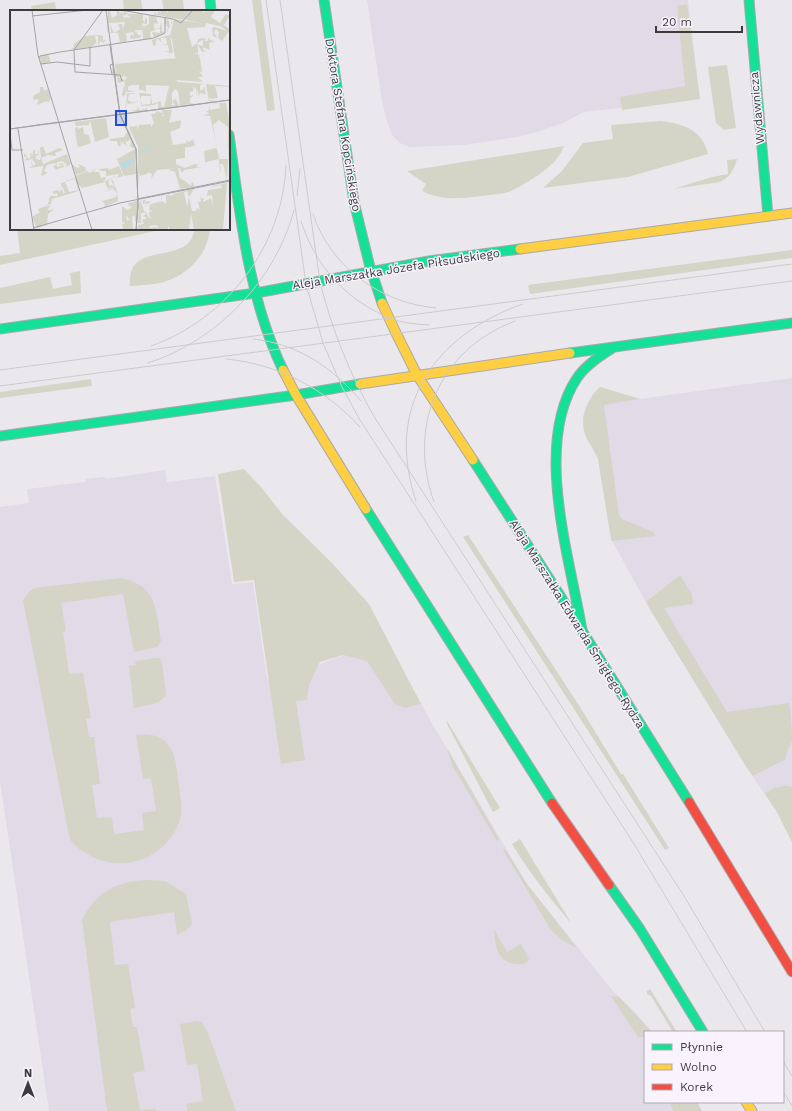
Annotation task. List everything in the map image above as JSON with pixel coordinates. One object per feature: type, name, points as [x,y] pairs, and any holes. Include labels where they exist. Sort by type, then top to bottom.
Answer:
[{"type":"main road","points":[[210,0],[211,10]]},
{"type":"main road","name":"Doktora Stefana Kopcińskiego","points":[[324,0],[347,169],[362,241],[372,272]]},
{"type":"main road","name":"Wydawnicza","points":[[749,0],[755,86],[768,216]]},
{"type":"main road","points":[[230,141],[245,238],[262,318],[274,350],[296,395],[382,535],[546,794],[640,929],[702,1031]]},
{"type":"main road","name":"Aleja Marszałka Józefa Piłsudskiego","points":[[0,329],[256,293],[429,261],[792,213]]},
{"type":"main road","name":"Aleja Marszałka Edwarda Śmigłego-Rydza","points":[[372,272],[380,298],[417,375],[583,631],[792,972]]},
{"type":"main road","points":[[0,436],[296,395],[417,375],[792,323]]},
{"type":"main road","points":[[583,631],[559,514],[555,471],[557,435],[562,414],[574,383],[582,372],[596,359],[614,347]]},
{"type":"shaded area","points":[[141,0],[143,10],[124,10],[123,1]]},
{"type":"shaded area","points":[[162,0],[183,0],[184,10],[164,10]]},
{"type":"shaded area","points":[[252,0],[261,0],[275,110],[267,111]]},
{"type":"shaded area","points":[[367,0],[688,0],[700,99],[584,112],[563,123],[517,137],[464,145],[409,147],[400,143],[392,135],[386,118],[382,101]]},
{"type":"shaded area","points":[[55,2],[56,10],[32,10],[31,6]]},
{"type":"shaded area","points":[[687,4],[700,99],[622,110],[620,97],[685,86],[677,6]]},
{"type":"shaded area","points":[[727,65],[736,128],[724,130],[716,123],[708,67]]},
{"type":"shaded area","points":[[660,121],[684,126],[690,129],[701,139],[708,154],[628,177],[543,188],[562,171],[583,143],[613,139],[611,125]]},
{"type":"shaded area","points":[[564,146],[559,156],[543,172],[517,188],[503,193],[463,198],[439,197],[422,191],[426,184],[407,171]]},
{"type":"shaded area","points":[[737,159],[731,173],[720,182],[673,189],[712,177],[728,174],[727,160]]},
{"type":"shaded area","points":[[17,230],[159,230],[0,265],[0,256],[20,253]]},
{"type":"shaded area","points":[[195,230],[210,230],[201,255],[189,269],[173,279],[164,282],[130,286],[131,274],[134,265],[149,256],[168,252],[186,245],[193,236]]},
{"type":"shaded area","points":[[792,250],[792,258],[530,294],[528,285]]},
{"type":"shaded area","points":[[80,271],[81,293],[0,304],[0,288],[50,277],[53,289],[72,285],[70,273]]},
{"type":"shaded area","points":[[792,378],[792,842],[777,812],[747,768],[648,606],[611,539],[598,459],[588,441],[583,425],[583,416],[593,394],[600,387],[640,399]]},
{"type":"shaded area","points":[[91,379],[92,386],[0,398],[0,392]]},
{"type":"shaded area","points":[[600,387],[640,399],[604,405],[619,515],[622,519],[653,532],[656,536],[612,541],[611,539],[598,459],[587,439],[583,425],[583,418],[587,404]]},
{"type":"shaded area","points":[[244,469],[261,487],[283,515],[331,562],[369,604],[421,704],[405,708],[395,704],[367,661],[343,655],[320,662],[309,685],[307,700],[296,701],[305,760],[281,764],[254,580],[234,582],[218,474]]},
{"type":"shaded area","points":[[165,470],[167,482],[215,476],[232,584],[253,582],[267,679],[290,676],[344,655],[390,646],[430,720],[527,884],[612,990],[633,1010],[651,1031],[644,1031],[644,1103],[698,1103],[702,1111],[49,1111],[0,781],[0,507],[29,503],[27,489],[85,482],[85,479],[105,477],[106,479]]},
{"type":"shaded area","points":[[468,535],[580,707],[669,848],[665,850],[463,537]]},
{"type":"shaded area","points":[[680,575],[692,594],[693,604],[664,608],[727,712],[789,703],[792,741],[787,752],[786,759],[753,776],[648,606],[647,601]]},
{"type":"shaded area","points":[[121,578],[133,582],[149,593],[158,619],[161,641],[157,647],[134,652],[123,594],[61,603],[66,631],[63,632],[69,674],[83,673],[91,718],[86,719],[89,737],[94,737],[100,784],[92,785],[97,818],[112,817],[114,834],[144,830],[142,813],[156,811],[151,778],[143,779],[136,735],[156,736],[162,739],[167,743],[173,752],[176,763],[181,798],[181,816],[176,828],[170,839],[161,848],[140,860],[128,863],[103,861],[82,851],[70,839],[23,600],[34,588]]},
{"type":"shaded area","points":[[159,658],[162,662],[166,694],[164,698],[157,702],[134,708],[129,666],[136,665],[135,661]]},
{"type":"shaded area","points":[[447,721],[500,808],[493,812],[447,724]]},
{"type":"shaded area","points":[[447,748],[499,839],[497,841],[452,765]]},
{"type":"shaded area","points":[[782,786],[792,787],[792,842],[777,812],[765,794],[770,790]]},
{"type":"shaded area","points":[[520,839],[570,922],[525,864],[512,844]]},
{"type":"shaded area","points":[[505,849],[527,884],[577,948],[562,940],[551,930],[503,850]]},
{"type":"shaded area","points":[[149,880],[165,881],[186,894],[192,924],[185,931],[177,935],[174,912],[110,922],[115,965],[128,964],[135,1008],[130,1009],[133,1027],[137,1027],[145,1071],[133,1073],[140,1110],[156,1109],[157,1111],[107,1111],[82,920],[94,902],[109,890],[118,885]]},
{"type":"shaded area","points":[[494,929],[507,952],[521,944],[529,959],[527,962],[522,964],[512,963],[506,961],[502,957],[495,942]]},
{"type":"shaded area","points":[[650,989],[676,1031],[672,1031],[651,996],[647,994],[647,991]]},
{"type":"shaded area","points":[[611,996],[619,997],[651,1031],[644,1031],[644,1037],[638,1037]]},
{"type":"shaded area","points":[[196,1021],[202,1022],[208,1033],[236,1111],[187,1111],[186,1104],[203,1101],[197,1064],[187,1065],[180,1024]]},
{"type":"shaded area","points":[[670,1103],[698,1103],[702,1111],[673,1111]]},
{"type":"tram line","points":[[266,0],[306,284],[323,343],[342,387],[360,420],[634,844],[746,1031]]},
{"type":"tram line","points":[[280,0],[320,282],[336,335],[350,369],[375,418],[684,896],[764,1031]]},
{"type":"tram line","points":[[151,346],[178,334],[204,318],[226,298],[246,276],[262,251],[274,224],[282,195],[286,165]]},
{"type":"tram line","points":[[297,196],[300,169]]},
{"type":"tram line","points":[[148,363],[173,353],[197,340],[220,323],[240,304],[258,283],[273,260],[285,236],[294,210]]},
{"type":"tram line","points":[[313,214],[321,233],[332,251],[345,266],[361,279],[396,299],[416,305],[436,308]]},
{"type":"tram line","points":[[301,221],[312,248],[320,261],[328,272],[348,293],[373,310],[394,320],[429,325]]},
{"type":"tram line","points":[[0,370],[792,264]]},
{"type":"tram line","points":[[0,386],[792,281]]},
{"type":"tram line","points":[[416,501],[408,467],[407,435],[412,406],[424,379],[442,355],[464,335],[492,318],[523,304]]},
{"type":"tram line","points":[[434,502],[427,474],[424,446],[427,419],[436,394],[448,371],[466,351],[488,334],[515,321]]},
{"type":"tram line","points":[[253,339],[285,346],[313,359],[338,378],[361,401]]},
{"type":"tram line","points":[[226,359],[264,366],[300,381],[332,401],[360,427]]},
{"type":"tram line","points":[[784,1063],[792,1076]]},
{"type":"tram line","points":[[784,1093],[792,1106]]},
{"type":"traffic: fast","points":[[210,0],[211,10]]},
{"type":"traffic: fast","points":[[324,0],[354,202],[370,267],[382,303]]},
{"type":"traffic: fast","points":[[749,0],[768,216]]},
{"type":"traffic: fast","points":[[230,142],[242,225],[253,284],[261,314],[283,370]]},
{"type":"traffic: fast","points":[[0,329],[256,293],[429,261],[520,249]]},
{"type":"traffic: fast","points":[[570,353],[792,323]]},
{"type":"traffic: fast","points":[[582,630],[558,502],[556,468],[558,435],[564,405],[577,378],[592,362],[611,349]]},
{"type":"traffic: fast","points":[[0,436],[296,395],[360,384]]},
{"type":"traffic: fast","points":[[473,460],[561,597],[689,802]]},
{"type":"traffic: fast","points":[[366,509],[552,803]]},
{"type":"traffic: fast","points":[[609,885],[640,929],[702,1031]]},
{"type":"traffic: slow","points":[[520,249],[792,213]]},
{"type":"traffic: slow","points":[[382,303],[417,375],[473,460]]},
{"type":"traffic: slow","points":[[360,384],[570,353]]},
{"type":"traffic: slow","points":[[283,370],[296,395],[366,509]]},
{"type":"traffic: slow","points":[[747,1103],[752,1111]]},
{"type":"traffic: jam","points":[[689,802],[792,972]]},
{"type":"traffic: jam","points":[[552,803],[609,885]]}]
